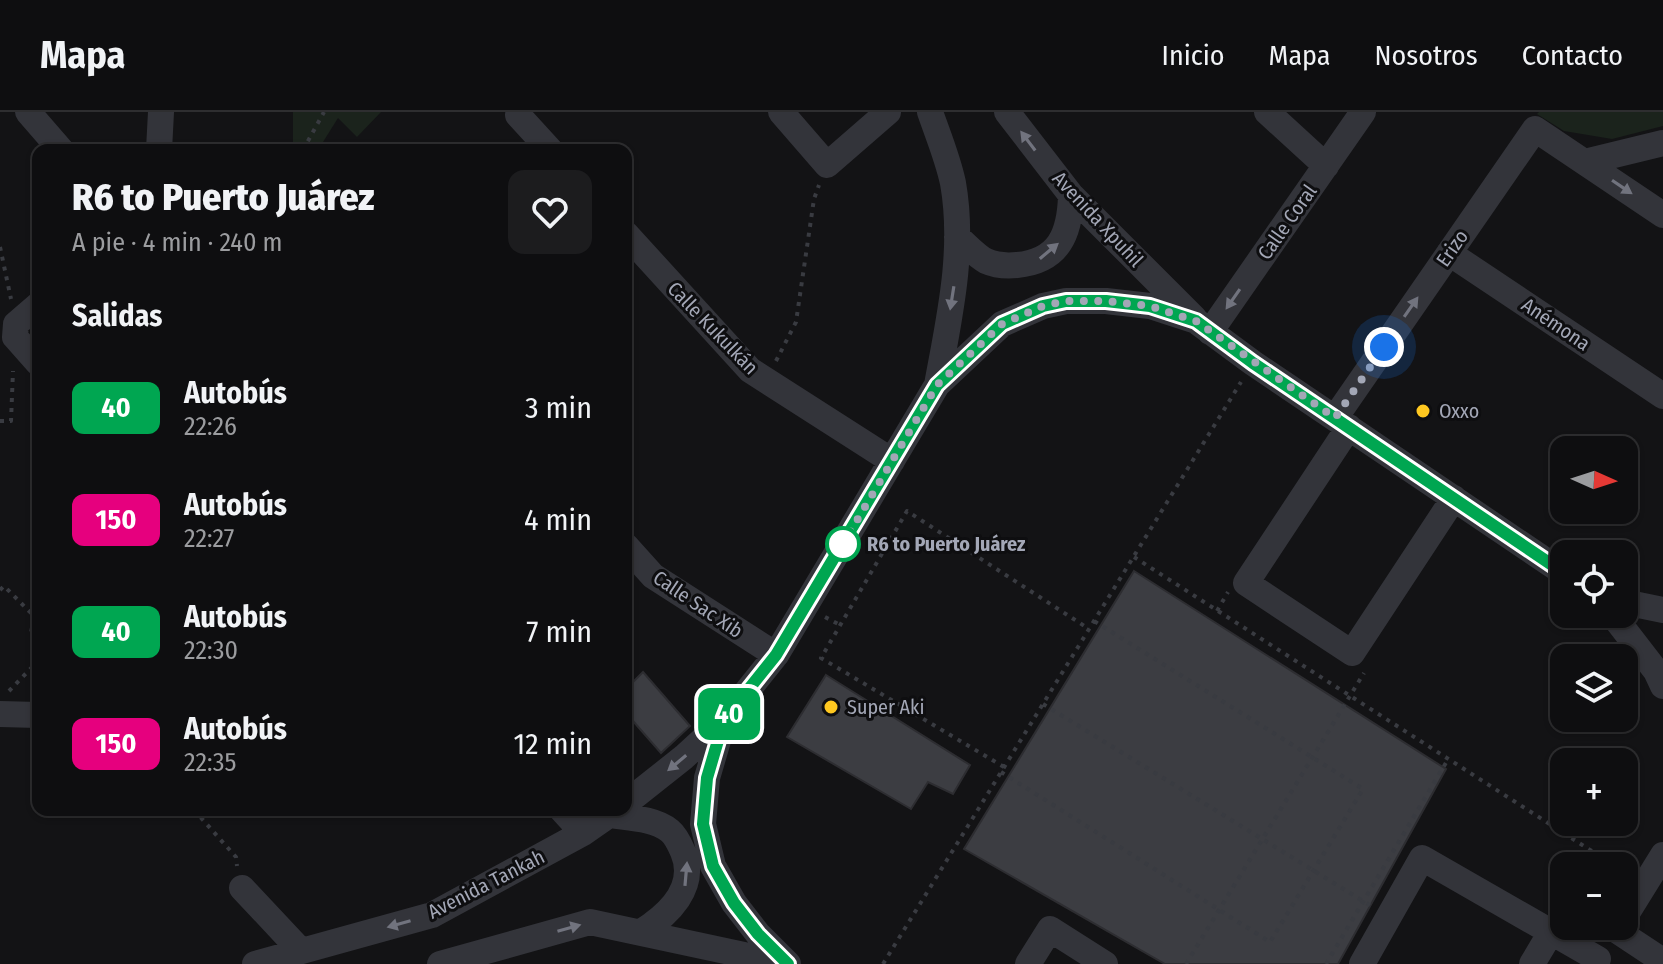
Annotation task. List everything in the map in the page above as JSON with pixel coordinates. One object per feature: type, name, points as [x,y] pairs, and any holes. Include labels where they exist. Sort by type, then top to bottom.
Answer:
[{"type":"street","points":[[28,112],[56,144]]},
{"type":"street","points":[[159,144],[161,112]]},
{"type":"street","points":[[781,112],[827,165],[888,112]]},
{"type":"street","points":[[930,112],[953,182],[957,237],[956,279],[937,385]]},
{"type":"street","name":"Avenida Xpuhil","points":[[1007,112],[1071,195],[1203,326]]},
{"type":"street","points":[[1267,112],[1326,166]]},
{"type":"street","name":"Calle Coral","points":[[1203,326],[1326,166],[1363,112]]},
{"type":"street","points":[[518,115],[545,144]]},
{"type":"street","name":"Erizo","points":[[1454,498],[1352,653],[1246,583],[1342,422],[1449,253],[1535,129],[1663,215]]},
{"type":"street","points":[[1585,162],[1663,143]]},
{"type":"street","points":[[957,237],[985,261],[1007,266],[1034,263],[1054,251],[1065,236],[1071,195]]},
{"type":"street","name":"Calle Kukulkán","points":[[632,241],[750,370],[892,461]]},
{"type":"street","name":"Anémona","points":[[1449,253],[1663,396]]},
{"type":"street","points":[[787,964],[734,903],[713,866],[703,824],[707,778],[724,720],[776,655],[937,385],[1002,324],[1043,306],[1066,301],[1106,301],[1150,306],[1203,326],[1550,563]]},
{"type":"street","points":[[32,312],[16,330],[32,354]]},
{"type":"street","name":"Calle Sac Xib","points":[[632,553],[653,576],[776,655]]},
{"type":"street","points":[[1638,605],[1663,610]]},
{"type":"street","points":[[1623,628],[1656,671],[1663,686]]},
{"type":"street","points":[[0,714],[32,715]]},
{"type":"street","name":"Avenida Tankah","points":[[632,797],[684,757],[724,720]]},
{"type":"street","points":[[632,814],[671,831],[689,866],[685,887],[665,917],[641,932]]},
{"type":"street","points":[[567,816],[583,833]]},
{"type":"street","name":"Avenida Tankah","points":[[255,964],[432,915],[583,833],[607,816]]},
{"type":"street","points":[[1638,896],[1663,855]]},
{"type":"street","points":[[1362,964],[1422,858],[1550,931]]},
{"type":"street","points":[[242,888],[301,951]]},
{"type":"street","points":[[440,964],[527,953],[590,922],[787,964]]},
{"type":"street","points":[[1028,964],[1050,929],[1105,964]]},
{"type":"street","points":[[1532,964],[1550,934]]},
{"type":"street","points":[[1563,940],[1596,962],[1610,940]]},
{"type":"street","points":[[1638,940],[1663,961]]},
{"type":"path","points":[[306,144],[324,112]]},
{"type":"path","points":[[766,381],[796,322],[814,199],[827,165]]},
{"type":"path","points":[[0,247],[16,330],[11,421],[0,421]]},
{"type":"path","points":[[883,964],[1253,363]]},
{"type":"path","points":[[1089,629],[907,511],[821,658],[1270,942],[1363,789],[1094,621]]},
{"type":"path","points":[[1134,557],[1593,852]]},
{"type":"path","points":[[0,590],[4,586],[32,614]]},
{"type":"path","points":[[0,700],[32,667]]},
{"type":"path","points":[[1186,964],[1366,670]]},
{"type":"path","points":[[1043,704],[1389,917]]},
{"type":"path","points":[[1326,964],[1447,761]]},
{"type":"path","points":[[199,816],[236,857],[242,888]]},
{"type":"shaded area","points":[[293,112],[381,112],[357,137],[338,118],[322,144],[293,144]]},
{"type":"shaded area","points":[[1663,112],[1663,126],[1612,139],[1564,131],[1537,114]]},
{"type":"building","points":[[1134,571],[1446,769],[1338,964],[1165,964],[964,849]]},
{"type":"building","points":[[643,672],[690,726],[661,753],[632,720],[632,683]]},
{"type":"building","points":[[826,675],[970,765],[953,794],[928,782],[911,809],[787,737]]},
{"type":"bus line","name":"40","points":[[788,964],[758,934],[734,903],[713,866],[703,824],[707,778],[724,720],[776,655],[937,385],[1002,324],[1043,306],[1066,301],[1150,306],[1196,321],[1253,363],[1550,564]]},
{"type":"place","name":"Oxxo","points":[[1423,411]]},
{"type":"place","name":"R6 to Puerto Juárez","points":[[843,544]]},
{"type":"place","name":"Super Aki","points":[[831,707]]},
{"type":"route","points":[[843,544],[937,385],[1002,324],[1043,306],[1066,301],[1106,301],[1150,306],[1196,321],[1335,418],[1384,347]]}]
